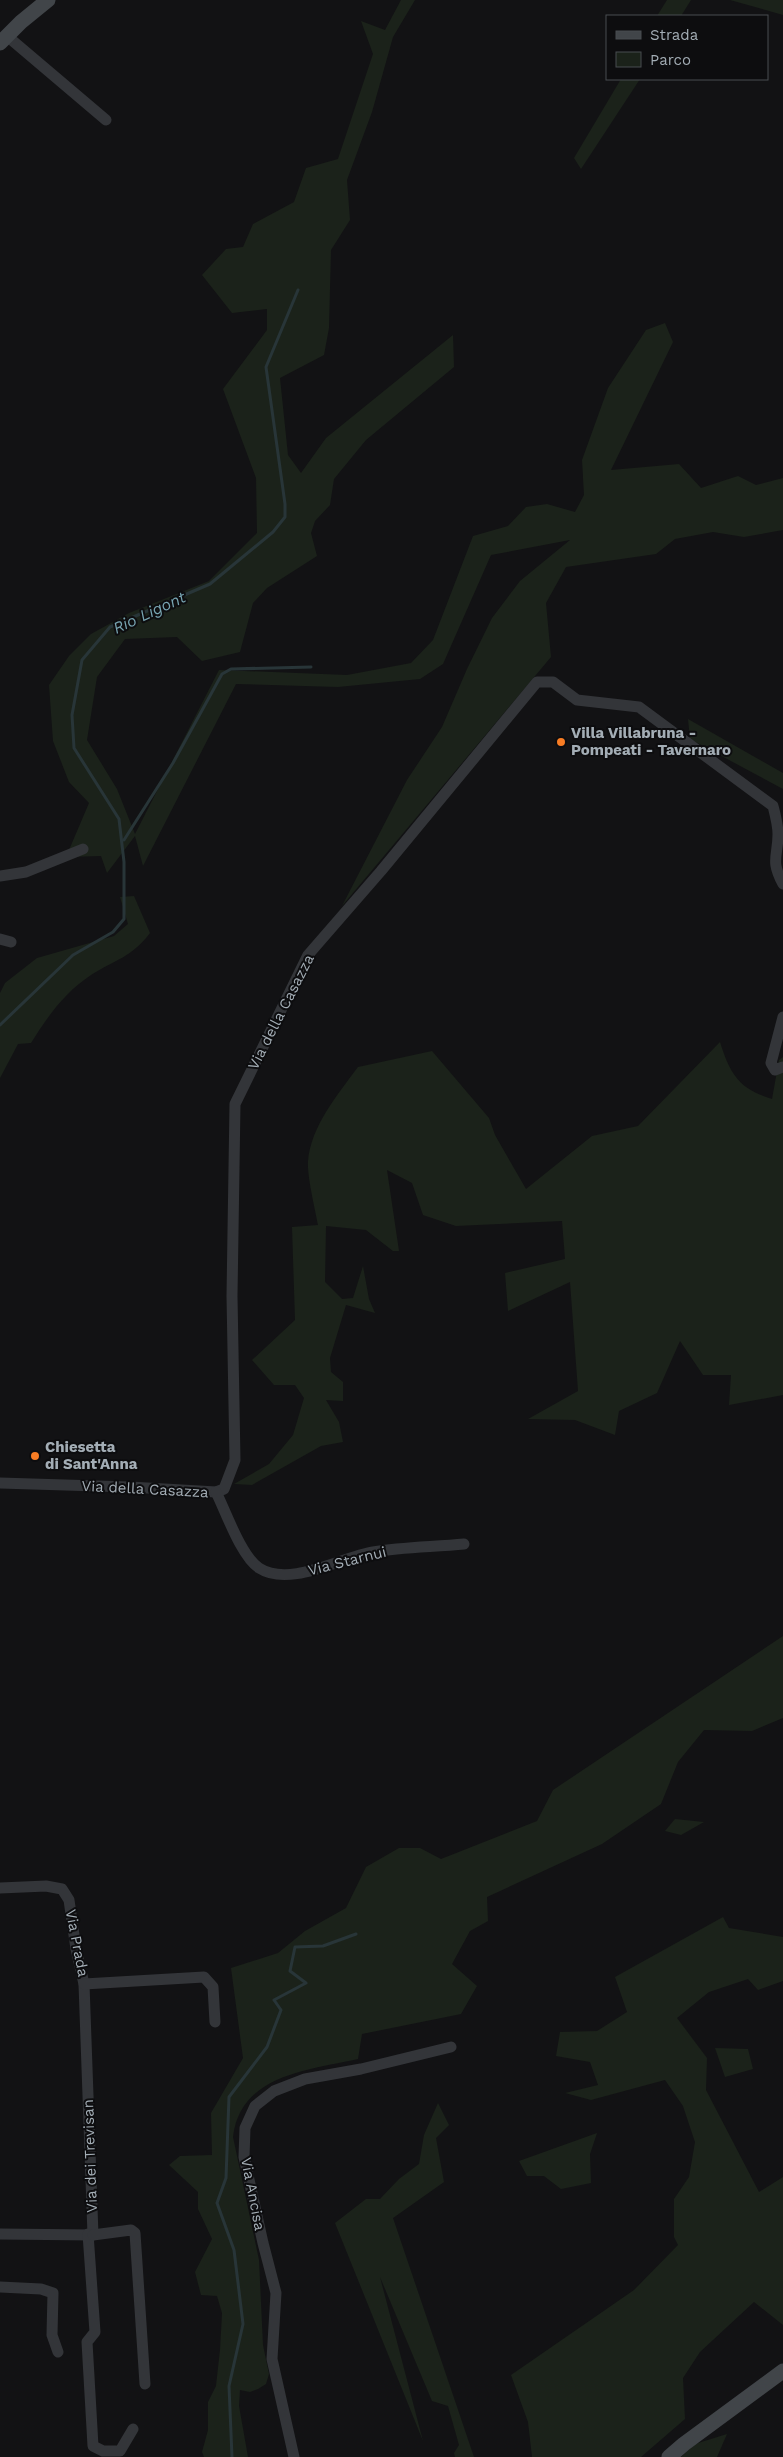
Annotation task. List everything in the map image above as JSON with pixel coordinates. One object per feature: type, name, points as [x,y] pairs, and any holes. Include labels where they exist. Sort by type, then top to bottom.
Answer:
[{"type":"street","points":[[48,0],[20,22],[3,40],[106,120]]},
{"type":"street","name":"Via della Casazza","points":[[0,1483],[216,1492],[224,1490],[235,1460],[232,1296],[235,1104],[308,955],[381,871],[537,682],[553,682],[577,700],[639,707],[773,806],[778,833],[774,854],[776,870],[783,884]]},
{"type":"street","points":[[0,876],[26,872],[83,849]]},
{"type":"street","points":[[783,1017],[771,1064],[775,1070],[783,1068]]},
{"type":"street","name":"Via Starnui","points":[[216,1492],[245,1552],[259,1568],[276,1574],[307,1572],[372,1552],[464,1544]]},
{"type":"street","name":"Via Prada","points":[[0,1888],[46,1886],[62,1889],[69,1900],[76,1949],[84,1984],[204,1977],[213,1987],[215,2022]]},
{"type":"street","name":"Via dei Trevisan","points":[[0,2234],[91,2235],[84,1984]]},
{"type":"street","name":"Via Ancisa","points":[[294,2457],[272,2359],[276,2293],[244,2157],[245,2128],[254,2106],[274,2091],[305,2079],[361,2069],[451,2047]]},
{"type":"street","points":[[133,2429],[120,2451],[103,2451],[93,2446],[87,2342],[95,2332],[91,2235],[131,2230],[135,2233],[145,2384]]},
{"type":"street","points":[[0,2287],[41,2289],[53,2293],[52,2335],[58,2352]]},
{"type":"street","points":[[669,2457],[783,2372]]},
{"type":"green space","points":[[401,0],[415,0],[393,37],[372,112],[347,180],[350,220],[331,250],[329,328],[324,355],[280,378],[288,455],[301,473],[326,438],[453,335],[454,367],[366,440],[334,479],[330,505],[315,521],[311,533],[317,556],[267,588],[253,603],[240,652],[202,661],[177,637],[125,639],[97,677],[87,740],[117,789],[135,834],[219,670],[347,675],[411,663],[433,640],[473,536],[508,526],[526,507],[547,504],[575,512],[584,495],[582,460],[608,388],[646,330],[665,323],[673,342],[611,470],[679,464],[701,488],[738,476],[756,485],[783,478],[783,530],[744,537],[713,532],[675,539],[656,554],[566,567],[546,603],[551,657],[342,906],[407,780],[442,727],[492,618],[520,581],[570,540],[491,555],[443,664],[420,679],[338,687],[236,684],[143,866],[135,836],[107,873],[101,856],[66,857],[89,803],[69,782],[53,741],[49,685],[69,656],[91,634],[129,613],[209,581],[257,533],[256,478],[223,389],[267,330],[267,309],[232,313],[202,275],[226,249],[243,247],[253,224],[294,202],[306,168],[338,159],[373,54],[361,21],[385,30]]},
{"type":"green space","points":[[667,0],[691,0],[682,15],[658,15]]},
{"type":"green space","points":[[730,0],[783,0],[783,15]]},
{"type":"green space","points":[[620,80],[639,80],[581,169],[574,158]]},
{"type":"green space","points":[[688,719],[783,773],[783,789],[690,739]]},
{"type":"green space","points":[[134,896],[150,933],[130,953],[91,975],[73,989],[50,1014],[31,1043],[18,1044],[0,1078],[0,993],[5,983],[37,958],[114,936],[128,924],[120,897]]},
{"type":"green space","points":[[720,1042],[737,1079],[751,1090],[772,1099],[779,1060],[783,1057],[783,1395],[729,1405],[731,1375],[703,1375],[680,1341],[657,1393],[619,1411],[615,1435],[575,1420],[528,1419],[578,1391],[570,1282],[508,1311],[505,1273],[565,1259],[562,1221],[456,1226],[423,1215],[412,1183],[387,1170],[399,1251],[393,1251],[366,1230],[326,1226],[325,1282],[342,1299],[353,1298],[363,1266],[369,1299],[375,1313],[346,1305],[330,1358],[331,1372],[343,1382],[343,1401],[326,1400],[339,1422],[343,1442],[321,1446],[252,1485],[234,1484],[269,1464],[293,1435],[304,1398],[295,1385],[274,1385],[252,1360],[295,1320],[292,1227],[318,1225],[309,1175],[308,1161],[310,1148],[314,1135],[327,1111],[358,1067],[432,1051],[489,1118],[495,1135],[526,1189],[592,1136],[638,1126]]},
{"type":"green space","points":[[783,1636],[783,1718],[752,1731],[704,1730],[678,1762],[661,1804],[602,1844],[487,1897],[488,1921],[470,1931],[452,1964],[477,1986],[461,2014],[362,2034],[358,2059],[298,2072],[279,2079],[262,2088],[248,2100],[238,2116],[233,2137],[259,2260],[263,2345],[269,2374],[266,2384],[258,2389],[250,2392],[240,2390],[239,2406],[248,2457],[204,2457],[202,2452],[208,2430],[208,2402],[216,2386],[222,2313],[217,2296],[201,2295],[195,2272],[212,2239],[198,2209],[198,2192],[169,2165],[180,2156],[212,2155],[211,2113],[243,2058],[231,1968],[278,1953],[305,1931],[346,1908],[366,1867],[399,1848],[420,1848],[441,1859],[537,1821],[553,1790]]},
{"type":"green space","points":[[675,1819],[704,1822],[681,1835],[665,1831]]},
{"type":"green space","points":[[723,1917],[729,1928],[783,1937],[783,1981],[758,1990],[748,1979],[709,1992],[677,2018],[707,2058],[706,2090],[759,2192],[783,2177],[783,2325],[754,2302],[700,2352],[683,2378],[685,2419],[641,2457],[532,2457],[528,2422],[511,2375],[634,2290],[678,2245],[674,2237],[674,2199],[689,2177],[695,2142],[683,2106],[665,2080],[591,2100],[565,2093],[598,2085],[590,2062],[556,2056],[560,2032],[597,2031],[627,2012],[615,1977]]},
{"type":"green space","points":[[715,2048],[748,2049],[753,2069],[725,2077]]},
{"type":"green space","points":[[438,2103],[449,2125],[436,2138],[444,2182],[393,2218],[474,2457],[455,2457],[454,2453],[459,2445],[448,2406],[432,2401],[380,2277],[423,2441],[335,2223],[366,2199],[380,2199],[399,2179],[419,2164],[424,2135]]},
{"type":"green space","points":[[597,2133],[590,2154],[591,2183],[561,2189],[544,2176],[527,2176],[519,2161]]},
{"type":"green space","points":[[727,2434],[717,2457],[681,2457],[695,2444]]},
{"type":"waterway","name":"Rio Ligont","points":[[0,1025],[73,955],[113,932],[124,919],[124,862],[119,819],[74,748],[72,715],[82,660],[110,627],[210,584],[273,532],[285,517],[285,504],[266,367],[298,290]]},
{"type":"waterway","points":[[124,840],[173,763],[222,674],[231,669],[311,667]]},
{"type":"waterway","points":[[232,2457],[229,2386],[243,2324],[234,2250],[217,2203],[226,2178],[229,2097],[267,2047],[281,2010],[274,2000],[306,1983],[290,1971],[295,1947],[323,1946],[356,1934]]},
{"type":"place","name":"Villa Villabruna - Pompeati - Tavernaro","points":[[561,742]]},
{"type":"place","name":"Chiesetta di Sant'Anna","points":[[35,1456]]}]
